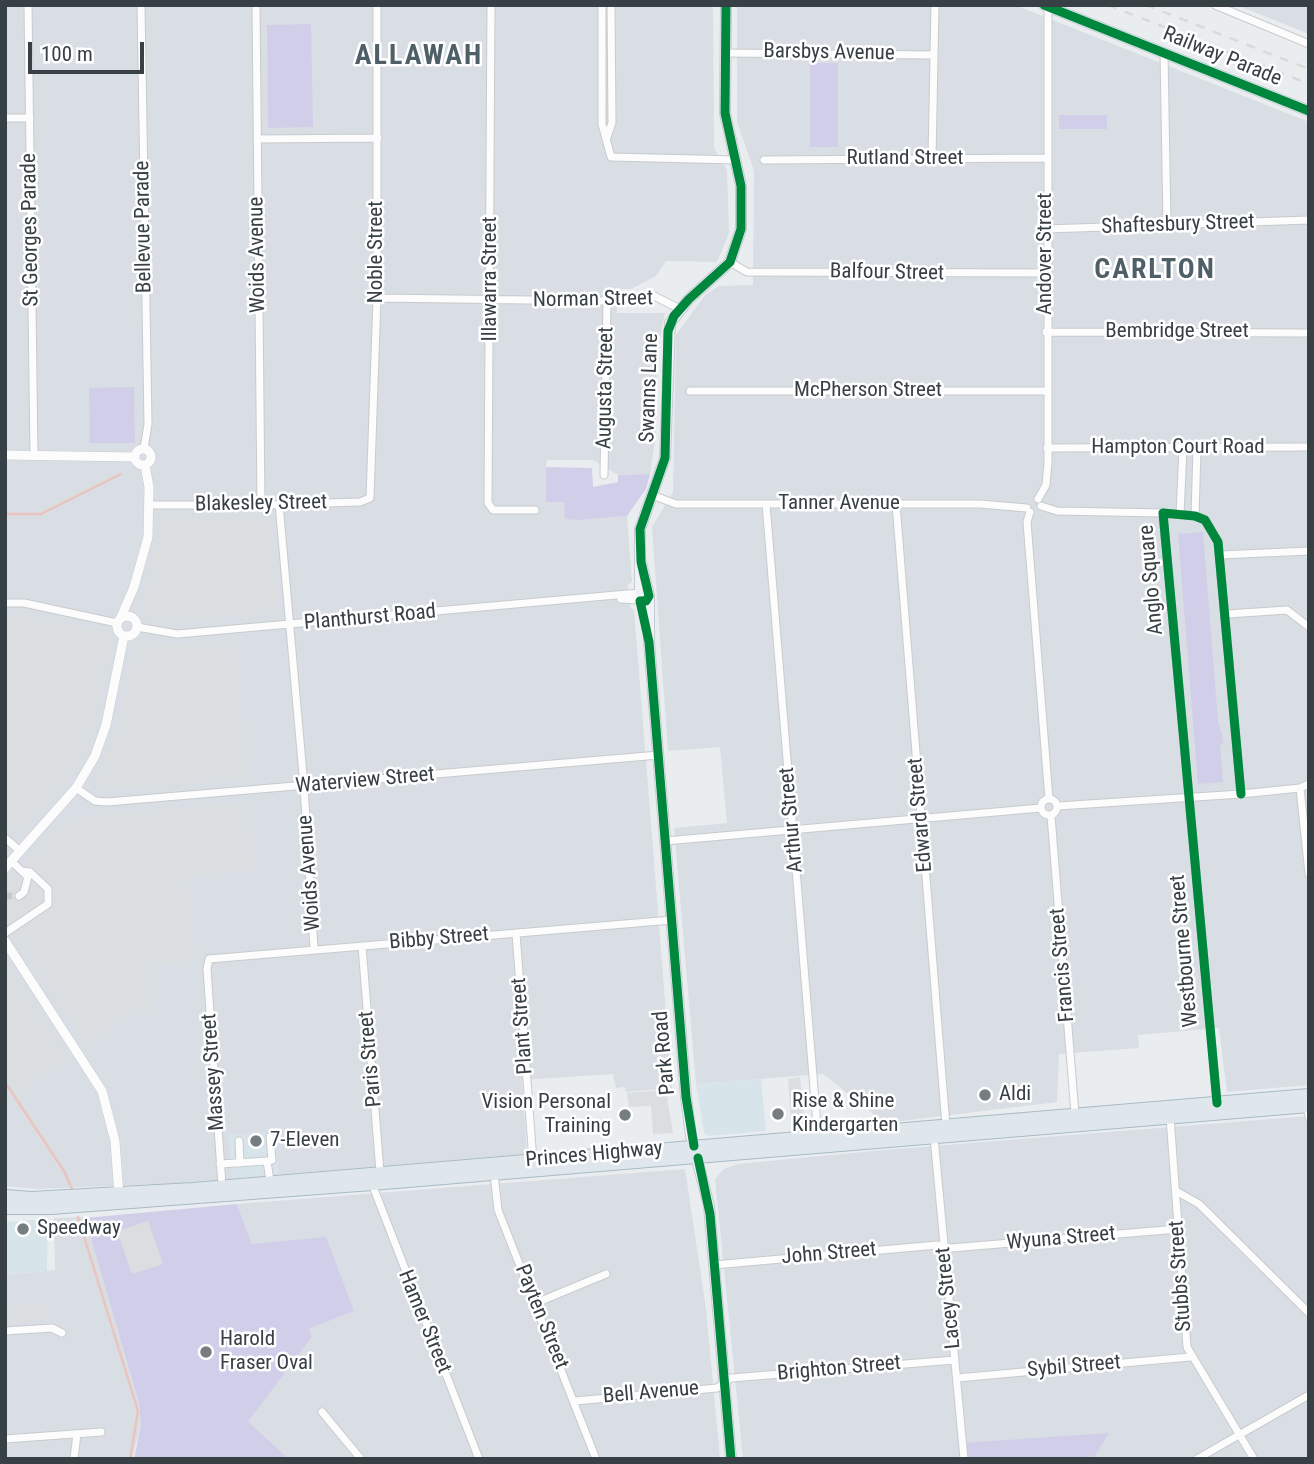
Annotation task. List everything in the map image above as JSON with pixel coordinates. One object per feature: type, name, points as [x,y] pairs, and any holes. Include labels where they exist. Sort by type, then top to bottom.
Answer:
[{"type":"highway","name":"Princes Highway","points":[[5,1208],[494,1174],[818,1136],[1217,1102],[1308,1106]]},
{"type":"highway","name":"Princes Highway","points":[[5,1196],[119,1199],[222,1185],[380,1172],[934,1137],[1308,1106]]},
{"type":"main road","points":[[726,5],[726,124],[741,186],[741,229],[730,262]]},
{"type":"main road","name":"Railway Parade","points":[[1046,6],[1309,111]]},
{"type":"main road","name":"Swanns Lane","points":[[652,495],[663,467],[666,447],[668,331],[680,309],[730,262]]},
{"type":"main road","name":"Park Road","points":[[652,495],[640,529],[642,596],[659,755],[686,1097],[707,1193],[731,1459]]},
{"type":"street","name":"St Georges Parade","points":[[28,5],[34,455]]},
{"type":"street","name":"Bellevue Parade","points":[[141,5],[148,424],[144,449]]},
{"type":"street","name":"Woids Avenue","points":[[256,5],[261,505]]},
{"type":"street","name":"Noble Street","points":[[370,498],[377,298],[377,5]]},
{"type":"street","name":"Illawarra Street","points":[[491,5],[488,503],[493,510],[535,510]]},
{"type":"street","points":[[602,5],[602,124],[611,157],[736,160]]},
{"type":"street","points":[[607,138],[612,123],[611,5]]},
{"type":"street","points":[[932,159],[934,5]]},
{"type":"street","points":[[1215,5],[1309,44]]},
{"type":"street","points":[[1242,5],[1243,16]]},
{"type":"street","name":"Andover Street","points":[[1039,503],[1046,485],[1047,448],[1046,6]]},
{"type":"street","name":"Barsbys Avenue","points":[[726,52],[933,55]]},
{"type":"street","points":[[1164,52],[1167,226]]},
{"type":"street","points":[[5,118],[30,118]]},
{"type":"street","points":[[257,139],[378,138]]},
{"type":"street","name":"Rutland Street","points":[[764,160],[1046,158]]},
{"type":"street","name":"Shaftesbury Street","points":[[1046,229],[1309,220]]},
{"type":"street","name":"Balfour Street","points":[[730,262],[747,272],[1046,273]]},
{"type":"street","name":"Norman Street","points":[[377,298],[607,301],[654,296],[680,309]]},
{"type":"street","name":"Augusta Street","points":[[604,475],[607,301]]},
{"type":"street","name":"Bembridge Street","points":[[1046,332],[1309,332]]},
{"type":"street","name":"McPherson Street","points":[[690,391],[1046,391]]},
{"type":"street","name":"Hampton Court Road","points":[[1047,448],[1309,447]]},
{"type":"street","points":[[5,455],[135,457],[144,449],[151,456],[145,465],[149,505],[148,537],[134,587],[119,620],[118,630],[124,636]]},
{"type":"street","name":"Anglo Square","points":[[1181,514],[1182,449]]},
{"type":"street","points":[[1197,449],[1195,516],[1211,527],[1220,555],[1241,794]]},
{"type":"street","points":[[135,457],[138,463],[145,465]]},
{"type":"street","name":"Tanner Avenue","points":[[652,495],[676,504],[980,504],[1028,510]]},
{"type":"street","name":"Blakesley Street","points":[[149,505],[360,502],[370,498]]},
{"type":"street","points":[[1163,513],[1057,511],[1032,499],[1027,522],[1049,799],[1058,806],[1241,794],[1300,788],[1309,784]]},
{"type":"street","name":"Woids Avenue","points":[[279,504],[304,786],[314,949]]},
{"type":"street","name":"Arthur Street","points":[[766,504],[818,1136]]},
{"type":"street","name":"Edward Street","points":[[896,504],[946,1126]]},
{"type":"street","name":"Anglo Square","points":[[1187,796],[1163,513],[1195,516]]},
{"type":"street","points":[[1220,555],[1309,551]]},
{"type":"street","points":[[124,636],[133,635],[136,623],[134,587]]},
{"type":"street","name":"Planthurst Road","points":[[136,623],[177,634],[642,596]]},
{"type":"street","points":[[5,603],[24,603],[119,620],[129,615],[136,623]]},
{"type":"street","points":[[1227,614],[1287,610],[1309,627]]},
{"type":"street","points":[[5,933],[48,904],[48,889],[30,872],[8,865],[85,776],[103,736],[124,636]]},
{"type":"street","name":"Waterview Street","points":[[76,788],[95,802],[107,802],[659,755]]},
{"type":"street","points":[[1300,788],[1309,874]]},
{"type":"street","name":"Westbourne Street","points":[[1187,796],[1217,1102]]},
{"type":"street","points":[[1041,808],[1044,801],[1049,799]]},
{"type":"street","points":[[1041,808],[1045,815],[1051,816],[1058,806]]},
{"type":"street","points":[[665,841],[1041,808]]},
{"type":"street","name":"Francis Street","points":[[1051,816],[1075,1114]]},
{"type":"street","points":[[5,838],[20,851]]},
{"type":"street","points":[[19,895],[29,882],[22,871]]},
{"type":"street","name":"Bibby Street","points":[[208,960],[220,956],[672,920]]},
{"type":"street","name":"Plant Street","points":[[516,933],[533,1161]]},
{"type":"street","points":[[5,941],[102,1091],[115,1141],[119,1199]]},
{"type":"street","name":"Paris Street","points":[[362,946],[380,1172]]},
{"type":"street","name":"Massey Street","points":[[208,960],[222,1185]]},
{"type":"street","name":"Stubbs Street","points":[[1170,1117],[1185,1337],[1190,1357],[1254,1459]]},
{"type":"street","points":[[220,1164],[272,1160],[270,1137]]},
{"type":"street","name":"Lacey Street","points":[[934,1137],[964,1459]]},
{"type":"street","points":[[239,1142],[240,1163]]},
{"type":"street","points":[[267,1161],[271,1181]]},
{"type":"street","name":"Payten Street","points":[[494,1174],[498,1210],[596,1459]]},
{"type":"street","name":"Hamer Street","points":[[372,1184],[479,1459]]},
{"type":"street","points":[[1176,1191],[1199,1204],[1309,1313]]},
{"type":"street","name":"Wyuna Street","points":[[944,1247],[1178,1229]]},
{"type":"street","name":"John Street","points":[[714,1265],[937,1245],[944,1247]]},
{"type":"street","points":[[536,1303],[606,1274]]},
{"type":"street","points":[[5,1331],[52,1328],[62,1333]]},
{"type":"street","name":"Sybil Street","points":[[957,1378],[1190,1357]]},
{"type":"street","name":"Brighton Street","points":[[724,1383],[731,1378],[955,1360]]},
{"type":"street","name":"Bell Avenue","points":[[575,1401],[718,1388],[724,1383]]},
{"type":"street","points":[[1197,1459],[1309,1395]]},
{"type":"street","points":[[321,1412],[361,1459]]},
{"type":"street","points":[[5,1439],[101,1433]]},
{"type":"street","points":[[74,1459],[77,1434]]},
{"type":"shaded area","points":[[5,5],[713,5],[714,148],[727,170],[729,233],[717,262],[666,261],[656,276],[631,289],[616,289],[617,313],[665,313],[657,352],[656,434],[650,474],[618,475],[593,460],[547,460],[546,467],[546,502],[564,502],[582,520],[627,516],[632,582],[628,585],[630,607],[634,610],[672,1088],[626,1092],[625,1087],[616,1088],[613,1074],[522,1080],[527,1154],[179,1183],[38,1189],[5,1186]]},
{"type":"shaded area","points":[[737,5],[1015,5],[1309,122],[1309,1085],[1227,1092],[1219,1028],[1138,1035],[1139,1048],[1059,1054],[1057,1102],[885,1123],[823,1074],[696,1084],[674,828],[727,823],[720,747],[668,751],[652,527],[673,492],[676,335],[705,295],[719,286],[753,285],[754,171],[737,122]]},
{"type":"shaded area","points":[[1236,5],[1309,5],[1309,34],[1254,12]]},
{"type":"shaded area","points":[[311,24],[313,127],[268,128],[267,25]]},
{"type":"shaded area","points":[[810,63],[838,63],[838,147],[810,147]]},
{"type":"shaded area","points":[[1059,115],[1107,115],[1107,129],[1059,129]]},
{"type":"shaded area","points":[[134,387],[135,443],[90,443],[89,388]]},
{"type":"shaded area","points":[[546,467],[592,468],[593,487],[618,482],[618,475],[650,474],[646,489],[627,516],[565,519],[564,502],[546,502]]},
{"type":"shaded area","points":[[261,517],[271,525],[278,612],[168,623],[144,616],[142,611],[160,519]]},
{"type":"shaded area","points":[[1203,532],[1218,721],[1224,743],[1220,744],[1223,782],[1198,784],[1178,534]]},
{"type":"shaded area","points":[[5,615],[26,615],[109,633],[113,638],[93,727],[84,753],[68,779],[20,834],[5,822]]},
{"type":"shaded area","points":[[236,640],[246,779],[106,790],[99,788],[96,779],[118,729],[136,644],[141,641],[169,645]]},
{"type":"shaded area","points":[[250,802],[255,870],[188,877],[195,961],[146,966],[150,1012],[130,1014],[87,1044],[5,919],[5,885],[64,820],[73,817]]},
{"type":"shaded area","points":[[188,811],[193,876],[163,877],[158,813]]},
{"type":"shaded area","points":[[5,963],[68,1057],[18,1093],[5,1075]]},
{"type":"shaded area","points":[[800,1077],[805,1126],[798,1127],[797,1119],[791,1120],[788,1079]]},
{"type":"shaded area","points":[[761,1079],[766,1131],[709,1136],[704,1133],[696,1084]]},
{"type":"shaded area","points":[[666,1090],[673,1133],[653,1134],[651,1106],[629,1107],[627,1093]]},
{"type":"shaded area","points":[[1309,1116],[1309,1459],[743,1459],[715,1179],[724,1169],[738,1164],[884,1150]]},
{"type":"shaded area","name":"7-Eleven","points":[[276,1133],[279,1174],[232,1178],[228,1134]]},
{"type":"shaded area","points":[[685,1169],[706,1309],[720,1459],[289,1459],[247,1423],[312,1337],[309,1329],[354,1311],[252,1244],[237,1204]]},
{"type":"shaded area","points":[[237,1204],[252,1244],[326,1237],[354,1311],[309,1329],[312,1337],[248,1422],[289,1459],[134,1459],[141,1425],[139,1403],[85,1218]]},
{"type":"shaded area","points":[[85,1217],[139,1403],[141,1425],[132,1459],[5,1459],[5,1275],[55,1270],[54,1218]]},
{"type":"shaded area","points":[[48,1219],[47,1271],[5,1275],[5,1222]]},
{"type":"shaded area","points":[[148,1221],[163,1264],[132,1274],[117,1231]]},
{"type":"shaded area","points":[[46,1303],[47,1320],[12,1323],[11,1306]]},
{"type":"shaded area","points":[[1109,1433],[1093,1459],[964,1459],[963,1443]]},
{"type":"waterway","points":[[5,514],[41,514],[121,474]]},
{"type":"waterway","points":[[5,1082],[64,1171],[72,1189]]},
{"type":"waterway","points":[[78,1217],[138,1411],[130,1459]]},
{"type":"tunnel","points":[[5,896],[19,896]]},
{"type":"railway","points":[[1108,5],[1309,84]]},
{"type":"railway","points":[[1146,5],[1309,69]]},
{"type":"cycle path","points":[[640,601],[646,601],[649,596],[641,562],[640,529],[665,458],[668,331],[674,316],[689,299],[730,262],[741,229],[741,186],[725,113],[726,5]]},
{"type":"cycle path","points":[[1044,5],[1309,111]]},
{"type":"cycle path","points":[[1217,1103],[1163,513],[1195,516],[1205,520],[1218,542],[1241,794]]},
{"type":"cycle path","points":[[640,601],[649,642],[686,1097],[694,1146]]},
{"type":"cycle path","points":[[698,1158],[710,1214],[731,1459]]},
{"type":"place","name":"Aldi","points":[[985,1095]]},
{"type":"place","name":"Rise & Shine Kindergarten","points":[[778,1114]]},
{"type":"place","name":"Vision Personal Training","points":[[625,1115]]},
{"type":"place","name":"7-Eleven","points":[[256,1141]]},
{"type":"place","name":"Speedway","points":[[23,1229]]},
{"type":"place","name":"Harold Fraser Oval","points":[[206,1352]]},
{"type":"district","name":"ALLAWAH","points":[[419,57]]},
{"type":"district","name":"CARLTON","points":[[1155,271]]}]
